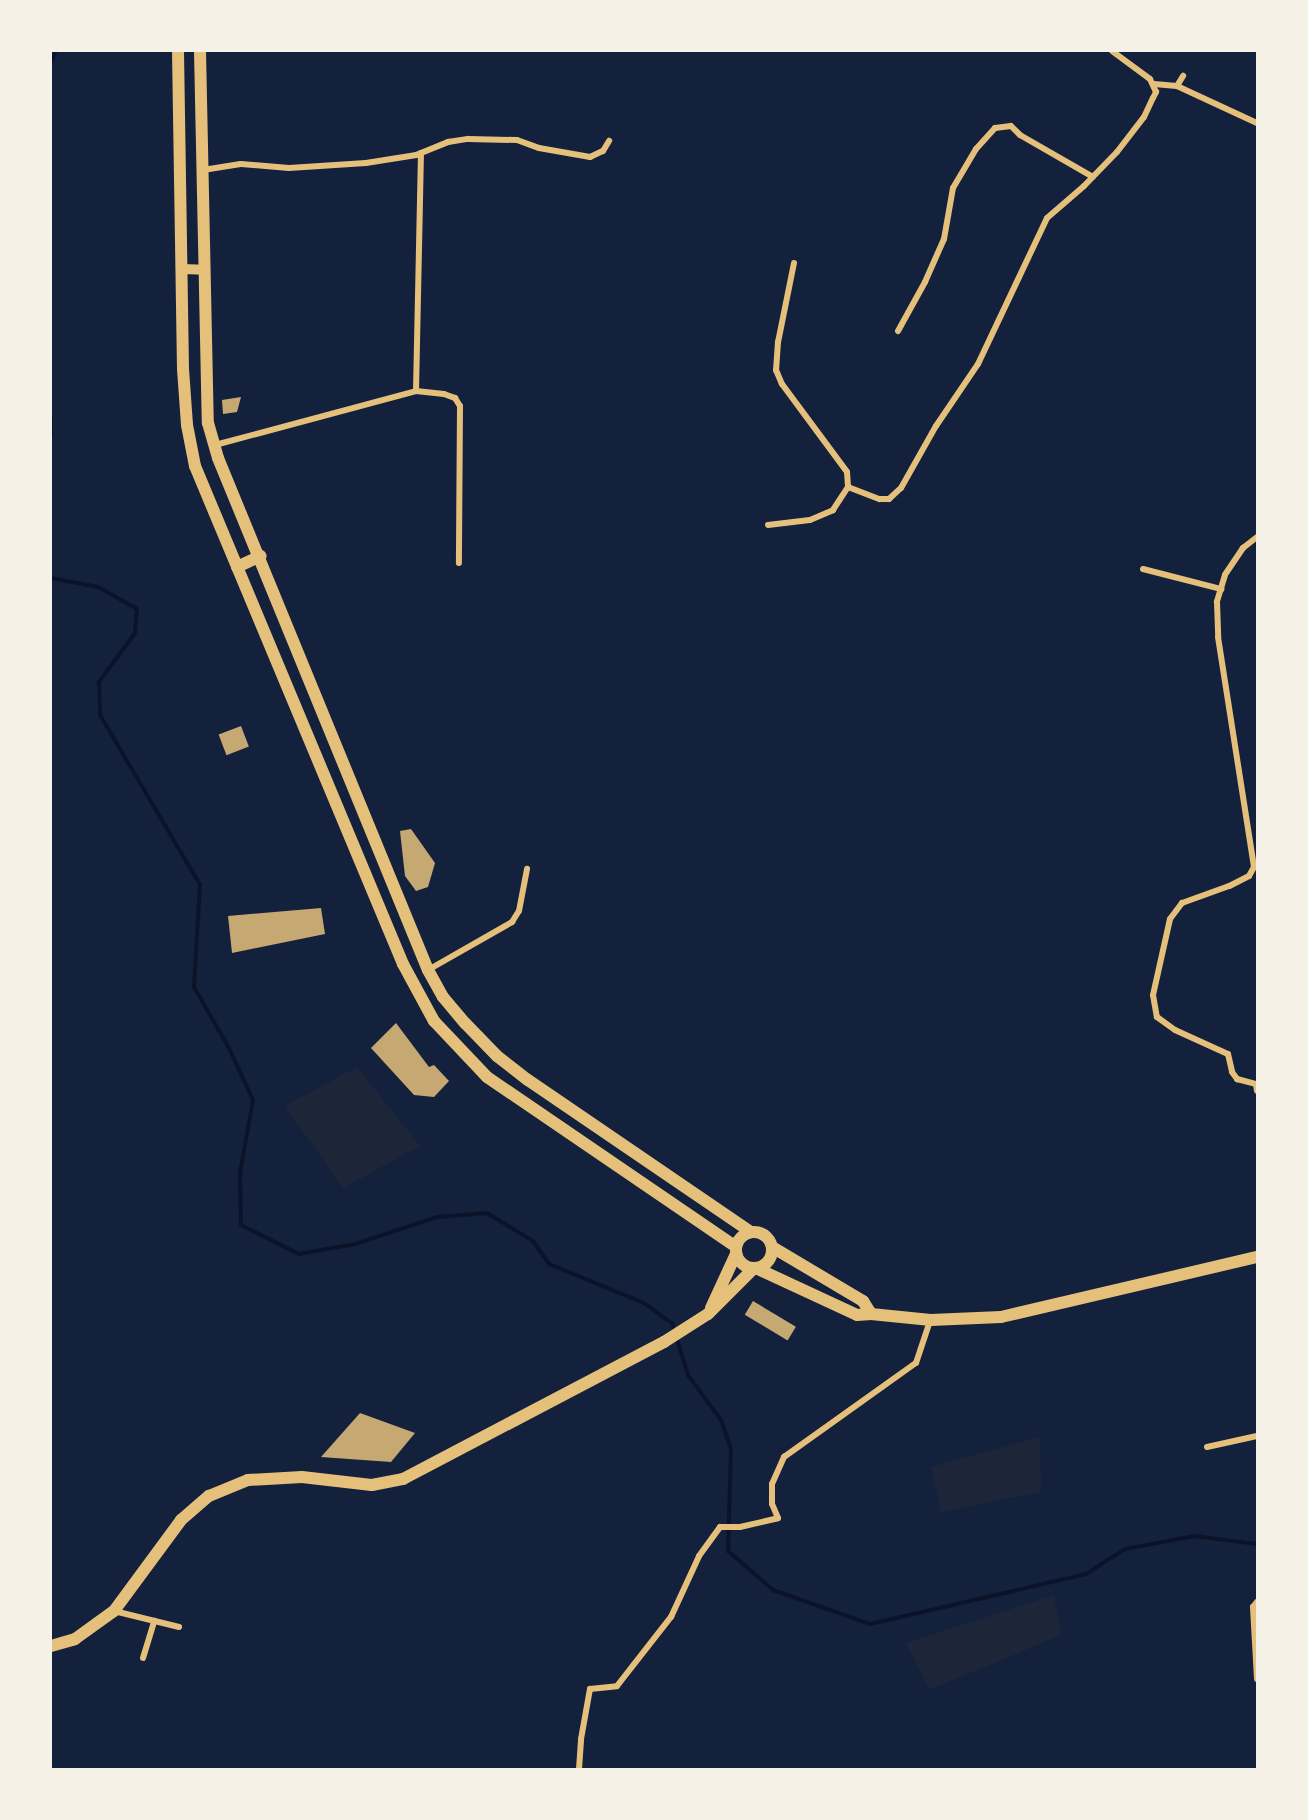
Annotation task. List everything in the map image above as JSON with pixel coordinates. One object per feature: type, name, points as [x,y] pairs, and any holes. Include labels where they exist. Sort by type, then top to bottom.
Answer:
[{"type":"highway","points":[[178,51],[183,369],[187,425],[195,466],[403,964],[434,1021],[487,1077],[736,1250],[744,1266],[756,1269],[857,1316],[871,1314],[931,1320],[1001,1317],[1257,1257]]},
{"type":"highway","points":[[200,51],[208,423],[214,446],[261,556],[428,970],[443,997],[497,1056],[528,1080],[751,1232],[764,1235],[772,1247],[863,1300],[871,1314]]},
{"type":"highway","points":[[237,567],[261,556]]},
{"type":"highway","points":[[708,1314],[739,1240],[751,1232]]},
{"type":"highway","points":[[51,1646],[75,1639],[114,1611],[181,1520],[209,1496],[248,1480],[302,1478],[372,1485],[404,1479],[664,1342],[708,1314],[756,1269],[770,1261],[772,1247]]},
{"type":"main road","points":[[182,269],[205,270]]},
{"type":"street","points":[[1112,51],[1154,84],[1176,86],[1257,123]]},
{"type":"street","points":[[1176,86],[1183,76]]},
{"type":"street","points":[[848,487],[880,499],[889,499],[901,488],[936,426],[978,364],[1047,218],[1117,152],[1144,117],[1156,92],[1154,84]]},
{"type":"street","points":[[898,331],[925,282],[944,239],[953,188],[976,148],[995,128],[1011,126],[1020,135],[1093,177]]},
{"type":"street","points":[[203,170],[241,164],[289,168],[366,163],[421,153],[448,142],[468,139],[517,140],[539,148],[590,157],[603,152],[609,141]]},
{"type":"street","points":[[416,390],[421,153]]},
{"type":"street","points":[[768,525],[810,520],[833,510],[842,501],[848,487],[847,472],[782,384],[776,370],[778,342],[794,263]]},
{"type":"street","points":[[214,446],[416,390],[455,398],[460,406],[459,563]]},
{"type":"street","points":[[1257,537],[1243,548],[1226,575],[1217,602],[1218,638],[1254,867],[1249,876],[1182,903],[1170,919],[1153,995],[1156,1017],[1175,1030],[1228,1054],[1232,1072],[1237,1079],[1256,1084],[1257,1091]]},
{"type":"street","points":[[1143,568],[1221,589]]},
{"type":"street","points":[[428,970],[512,922],[519,911],[527,869]]},
{"type":"street","points":[[579,1769],[581,1738],[590,1689],[617,1686],[671,1617],[699,1556],[720,1527],[740,1527],[778,1518],[772,1504],[772,1484],[784,1457],[916,1363],[931,1320]]},
{"type":"street","points":[[1207,1447],[1257,1436]]},
{"type":"street","points":[[1257,1602],[1253,1607],[1257,1679]]},
{"type":"street","points":[[114,1611],[179,1627]]},
{"type":"street","points":[[143,1659],[154,1621]]},
{"type":"shaded area","points":[[357,1067],[420,1146],[343,1188],[285,1106]]},
{"type":"shaded area","points":[[1040,1437],[1041,1492],[941,1512],[931,1467]]},
{"type":"shaded area","points":[[1054,1595],[1061,1635],[929,1690],[906,1643]]},
{"type":"building","points":[[241,397],[237,412],[223,414],[222,400]]},
{"type":"building","points":[[241,726],[249,747],[226,755],[219,735]]},
{"type":"building","points":[[411,829],[435,863],[428,887],[416,891],[405,876],[400,831]]},
{"type":"building","points":[[321,908],[325,934],[232,953],[228,916]]},
{"type":"building","points":[[396,1023],[429,1067],[434,1065],[449,1081],[434,1097],[414,1095],[371,1048]]},
{"type":"building","points":[[753,1301],[796,1327],[788,1340],[745,1315]]},
{"type":"building","points":[[360,1413],[415,1433],[391,1462],[321,1457]]},
{"type":"waterway","points":[[51,62],[56,51]]},
{"type":"waterway","points":[[51,418],[51,435]]},
{"type":"waterway","points":[[51,578],[98,587],[137,609],[135,633],[99,682],[100,715],[200,885],[194,987],[229,1048],[253,1100],[240,1173],[241,1225],[299,1254],[355,1244],[437,1217],[487,1213],[533,1241],[549,1264],[644,1303],[672,1323],[688,1375],[721,1420],[731,1449],[728,1551],[773,1590],[870,1624],[1086,1574],[1125,1549],[1195,1536],[1257,1544]]}]
